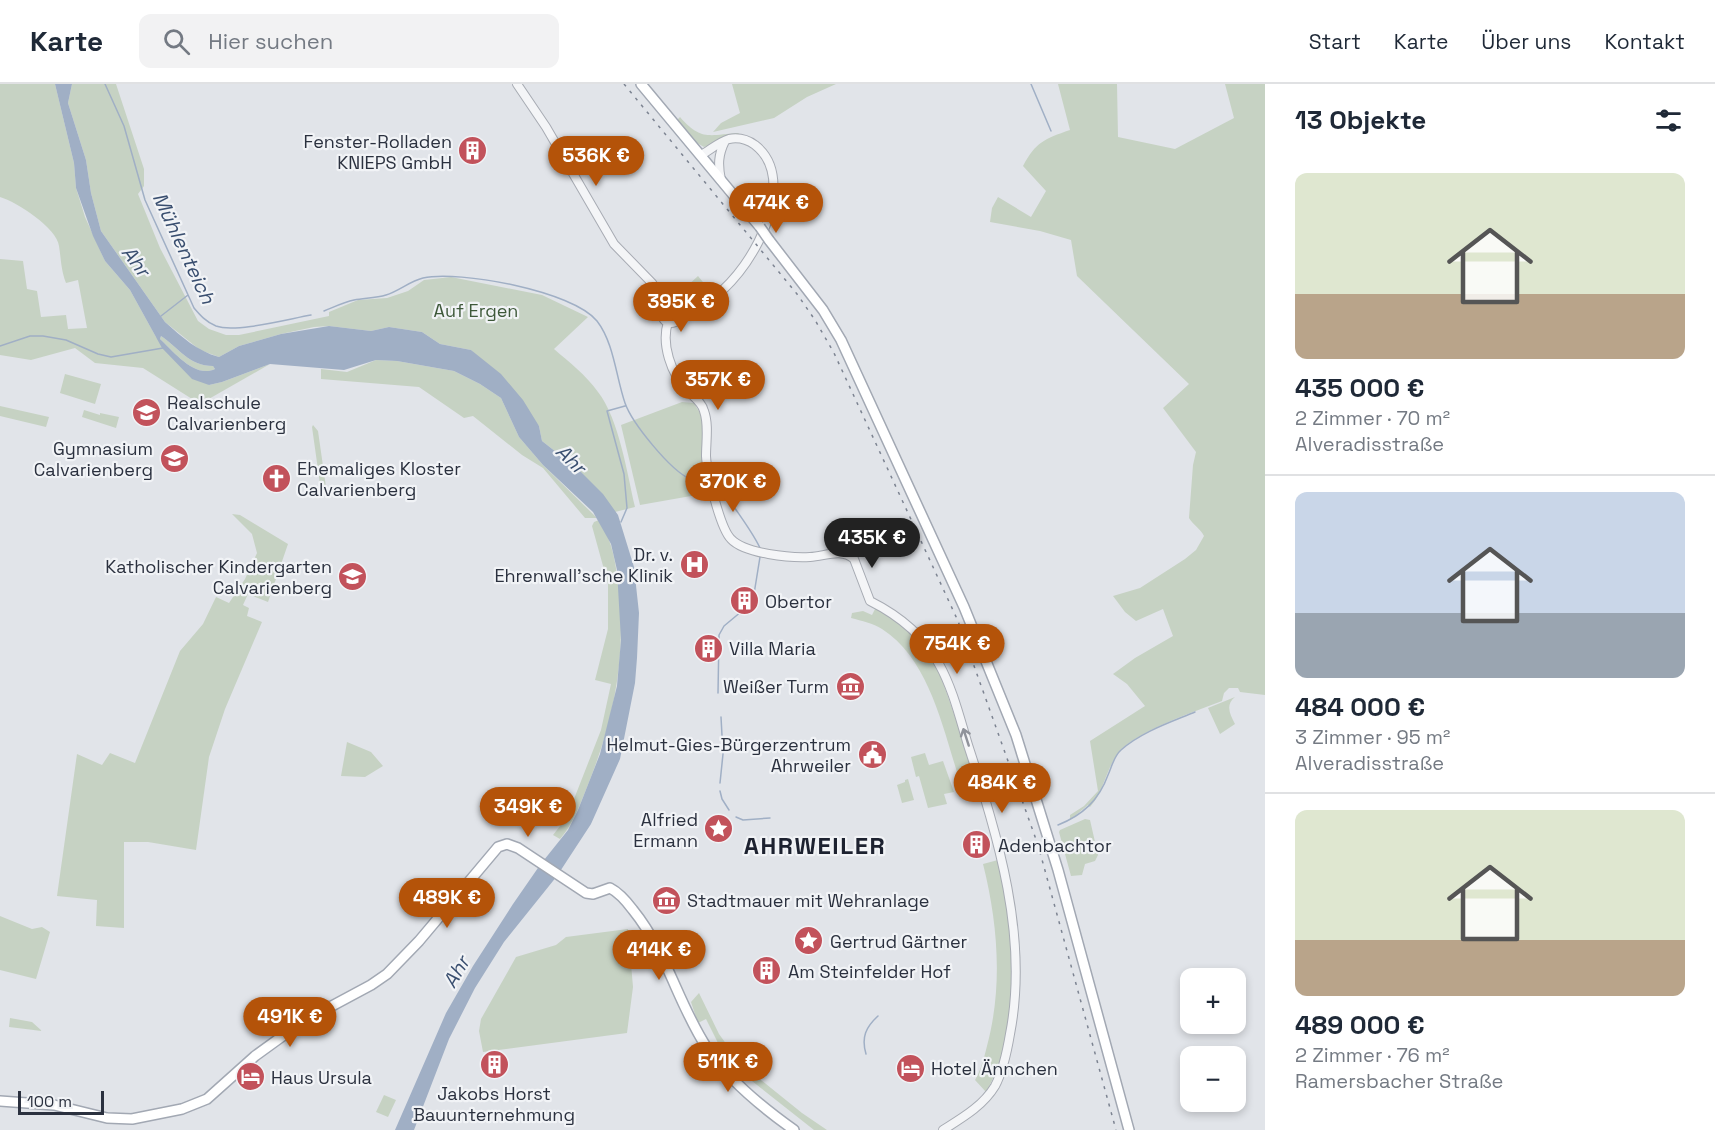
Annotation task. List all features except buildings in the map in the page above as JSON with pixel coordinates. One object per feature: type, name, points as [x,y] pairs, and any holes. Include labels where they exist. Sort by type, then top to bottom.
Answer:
[{"type":"main road","points":[[641,84],[760,227],[823,310],[841,340],[985,654],[1016,735],[1041,810],[1129,1130]]},
{"type":"main road","points":[[0,1101],[54,1106],[107,1118],[132,1119],[182,1109],[207,1099],[255,1056],[302,1023],[387,974],[419,942],[498,847],[507,844],[518,848],[586,893],[593,894],[606,888],[614,890],[623,898],[644,924],[661,952],[708,1049],[730,1077],[794,1130]]},
{"type":"street","points":[[517,84],[546,127],[614,244],[652,283],[667,306]]},
{"type":"street","points":[[668,322],[676,321],[680,314],[693,310],[727,288],[744,267],[767,225],[771,207],[772,185],[768,162],[759,149],[742,139],[726,140],[701,155]]},
{"type":"street","points":[[721,180],[718,164],[719,153],[726,140]]},
{"type":"street","points":[[667,306],[677,307],[680,314]]},
{"type":"street","points":[[667,306],[662,316],[668,322]]},
{"type":"street","points":[[668,322],[666,340],[671,362],[679,381],[700,403],[705,412],[706,461],[712,489],[728,535],[736,543],[770,554],[810,557],[842,553],[854,559],[870,601],[906,623],[939,664],[952,694],[996,841],[1014,920],[1015,976],[1012,1026],[1000,1074],[989,1094],[969,1112],[943,1130]]},
{"type":"green space","points":[[0,84],[55,84],[74,163],[76,188],[85,217],[105,261],[130,290],[156,337],[209,385],[270,364],[200,404],[143,368],[95,363],[75,348],[31,360],[0,355],[0,259],[23,261],[27,289],[37,291],[41,317],[66,315],[68,329],[87,328],[78,280],[66,283],[57,239],[35,217],[16,204],[0,197]]},
{"type":"green space","name":"Auf Ergen","points":[[72,84],[116,84],[144,169],[144,186],[138,194],[160,248],[198,321],[209,329],[226,335],[239,335],[329,316],[329,312],[358,300],[387,298],[408,291],[424,280],[451,277],[542,295],[588,317],[554,349],[588,380],[605,403],[617,431],[635,507],[615,512],[579,470],[542,441],[539,426],[471,350],[440,344],[422,332],[389,327],[371,331],[329,326],[314,327],[239,346],[219,357],[200,350],[165,322],[101,231],[91,193],[86,160],[68,103]]},
{"type":"green space","points":[[732,84],[836,84],[807,97],[774,118],[713,132],[721,123],[740,113]]},
{"type":"green space","points":[[1058,84],[1117,84],[1118,137],[1175,149],[1234,118],[1225,84],[1265,84],[1265,695],[1240,692],[1238,688],[1229,688],[1224,693],[1222,701],[1137,737],[1118,753],[1095,801],[1070,820],[1070,815],[1084,806],[1098,791],[1090,741],[1145,706],[1127,684],[1113,674],[1173,636],[1163,609],[1136,621],[1125,612],[1113,596],[1140,588],[1185,559],[1196,550],[1204,536],[1189,518],[1196,452],[1163,408],[1189,384],[1077,276],[1071,240],[1040,231],[990,222],[992,208],[998,197],[1031,217],[1046,191],[1023,166],[1042,142],[1070,130]]},
{"type":"green space","points":[[680,117],[694,130],[706,135],[738,133],[741,135],[704,147],[697,143],[677,120]]},
{"type":"green space","points":[[698,276],[712,293],[684,309],[674,298]]},
{"type":"green space","points":[[161,336],[191,360],[213,366],[215,369],[207,371],[192,367],[160,339]]},
{"type":"green space","points":[[376,360],[397,361],[454,371],[501,398],[519,437],[543,465],[597,518],[585,518],[543,468],[522,455],[473,416],[464,418],[419,387],[321,379],[321,369],[347,372]]},
{"type":"green space","points":[[65,374],[101,384],[95,404],[60,393]]},
{"type":"green space","points":[[682,402],[694,403],[700,413],[702,458],[708,493],[640,505],[621,425]]},
{"type":"green space","points":[[0,406],[49,417],[46,427],[0,416]]},
{"type":"green space","points":[[84,410],[119,417],[116,428],[82,417]]},
{"type":"green space","points":[[313,425],[318,431],[326,487],[320,484]]},
{"type":"green space","points":[[232,514],[240,515],[288,544],[268,602],[248,594],[243,605],[249,608],[247,616],[262,622],[225,709],[209,757],[196,850],[148,842],[124,842],[124,928],[96,926],[97,900],[57,896],[77,754],[102,765],[110,753],[135,763],[180,651],[203,624],[216,597],[229,603],[245,579],[257,553],[252,534]]},
{"type":"green space","points":[[599,520],[611,545],[617,571],[621,615],[619,664],[611,711],[598,758],[577,812],[560,839],[553,835],[567,817],[601,730],[611,684],[595,680],[608,629],[608,584],[592,526]]},
{"type":"green space","points":[[876,607],[904,624],[937,665],[981,792],[965,796],[936,705],[914,661],[900,643],[882,629],[851,618],[852,613],[863,611],[872,615]]},
{"type":"green space","points":[[1235,697],[1229,706],[1235,724],[1220,734],[1208,708]]},
{"type":"green space","points":[[347,742],[371,752],[383,766],[365,777],[341,776]]},
{"type":"green space","points":[[925,753],[929,765],[943,761],[954,792],[944,794],[947,804],[928,808],[911,757]]},
{"type":"green space","points":[[908,779],[914,800],[902,803],[897,785]]},
{"type":"green space","points":[[1085,819],[1090,820],[1098,855],[1095,861],[1085,864],[1082,875],[1071,876],[1059,832]]},
{"type":"green space","points":[[998,860],[1012,940],[1014,962],[1012,1008],[1003,1052],[986,1092],[975,1080],[992,1023],[997,955],[992,909],[983,864]]},
{"type":"green space","points":[[0,916],[32,929],[42,927],[50,932],[36,979],[0,970]]},
{"type":"green space","points":[[628,929],[633,987],[627,1033],[483,1052],[479,1031],[481,1019],[516,957],[556,945],[566,937]]},
{"type":"green space","points":[[699,993],[719,1034],[740,1063],[739,1069],[746,1068],[827,1130],[814,1130],[738,1070],[719,1045],[706,1019],[698,1023],[691,1002]]},
{"type":"green space","points":[[10,1018],[32,1022],[42,1031],[9,1027]]},
{"type":"green space","points":[[384,1095],[396,1100],[388,1117],[376,1112]]},
{"type":"water","points":[[55,84],[72,84],[68,103],[86,160],[91,193],[101,231],[165,322],[197,347],[219,357],[239,346],[281,334],[329,326],[371,331],[389,327],[422,332],[440,344],[471,350],[501,374],[523,400],[539,426],[542,441],[579,470],[603,494],[618,515],[634,567],[639,613],[635,683],[620,759],[591,824],[557,876],[504,942],[475,988],[449,1039],[414,1130],[395,1130],[446,1013],[513,904],[568,830],[600,754],[617,686],[621,640],[617,570],[611,544],[593,512],[543,465],[519,437],[501,398],[454,371],[397,361],[376,360],[344,370],[270,364],[209,385],[192,379],[162,348],[130,290],[105,261],[93,236],[76,188],[74,163]],"holes":[[[161,336],[191,360],[213,366],[215,369],[207,371],[192,367],[160,339]]]},
{"type":"waterway","name":"Mühlenteich","points":[[105,84],[124,126],[145,200],[196,311],[209,322],[225,328],[249,327],[311,315]]},
{"type":"waterway","points":[[1031,84],[1051,131]]},
{"type":"waterway","name":"Mühlenteich","points":[[324,311],[350,301],[386,295],[418,279],[440,276],[488,280],[565,300],[584,310],[597,321],[603,330],[611,350],[625,403],[643,433],[662,456],[682,474],[692,480],[707,483]]},
{"type":"waterway","points":[[161,316],[188,295]]},
{"type":"waterway","points":[[0,346],[30,336],[43,336],[66,340],[111,357],[163,348]]},
{"type":"waterway","name":"Mühlenteich","points":[[621,522],[627,508],[624,474],[607,411],[625,406]]},
{"type":"waterway","name":"Mühlenteich","points":[[715,485],[726,496],[760,548]]},
{"type":"waterway","name":"Mühlenteich","points":[[754,594],[760,557]]},
{"type":"waterway","name":"Mühlenteich","points":[[718,693],[719,635],[724,626],[742,611]]},
{"type":"waterway","points":[[1058,825],[1075,816],[1095,799],[1121,750],[1147,733],[1195,712]]},
{"type":"waterway","name":"Mühlenteich","points":[[720,783],[723,754],[721,717]]},
{"type":"waterway","name":"Mühlenteich","points":[[720,791],[729,810]]},
{"type":"waterway","name":"Mühlenteich","points":[[736,817],[743,820],[770,818]]},
{"type":"waterway","name":"Mühlenteich","points":[[866,1054],[864,1042],[866,1033],[870,1024],[878,1016]]},
{"type":"railway","points":[[624,84],[797,294],[834,353],[958,621],[1038,845],[1116,1130]]},
{"type":"place","name":"Fenster-Rolladen KNIEPS GmbH","points":[[473,151]]},
{"type":"place","name":"Realschule Calvarienberg","points":[[146,412]]},
{"type":"place","name":"Gymnasium Calvarienberg","points":[[174,458]]},
{"type":"place","name":"Ehemaliges Kloster Calvarienberg","points":[[276,478]]},
{"type":"place","name":"Dr. v. Ehrenwall'sche Klinik","points":[[694,564]]},
{"type":"place","name":"Katholischer Kindergarten Calvarienberg","points":[[353,576]]},
{"type":"place","name":"Obertor","points":[[744,601]]},
{"type":"place","name":"Villa Maria","points":[[708,648]]},
{"type":"place","name":"Weißer Turm","points":[[850,686]]},
{"type":"place","name":"Helmut-Gies-Bürgerzentrum Ahrweiler","points":[[872,754]]},
{"type":"place","name":"Alfried Ermann","points":[[719,829]]},
{"type":"place","name":"Adenbachtor","points":[[977,845]]},
{"type":"place","name":"Stadtmauer mit Wehranlage","points":[[666,900]]},
{"type":"place","name":"Gertrud Gärtner","points":[[809,941]]},
{"type":"place","name":"Am Steinfelder Hof","points":[[767,971]]},
{"type":"place","name":"Jakobs Horst Bauunternehmung","points":[[494,1064]]},
{"type":"place","name":"Hotel Ännchen","points":[[910,1068]]},
{"type":"place","name":"Haus Ursula","points":[[250,1077]]},
{"type":"district","name":"AHRWEILER","points":[[815,845]]},
{"type":"water label","name":"Ahr","points":[[136,261]]},
{"type":"water label","name":"Ahr","points":[[571,459]]},
{"type":"water label","name":"Ahr","points":[[456,972]]}]
